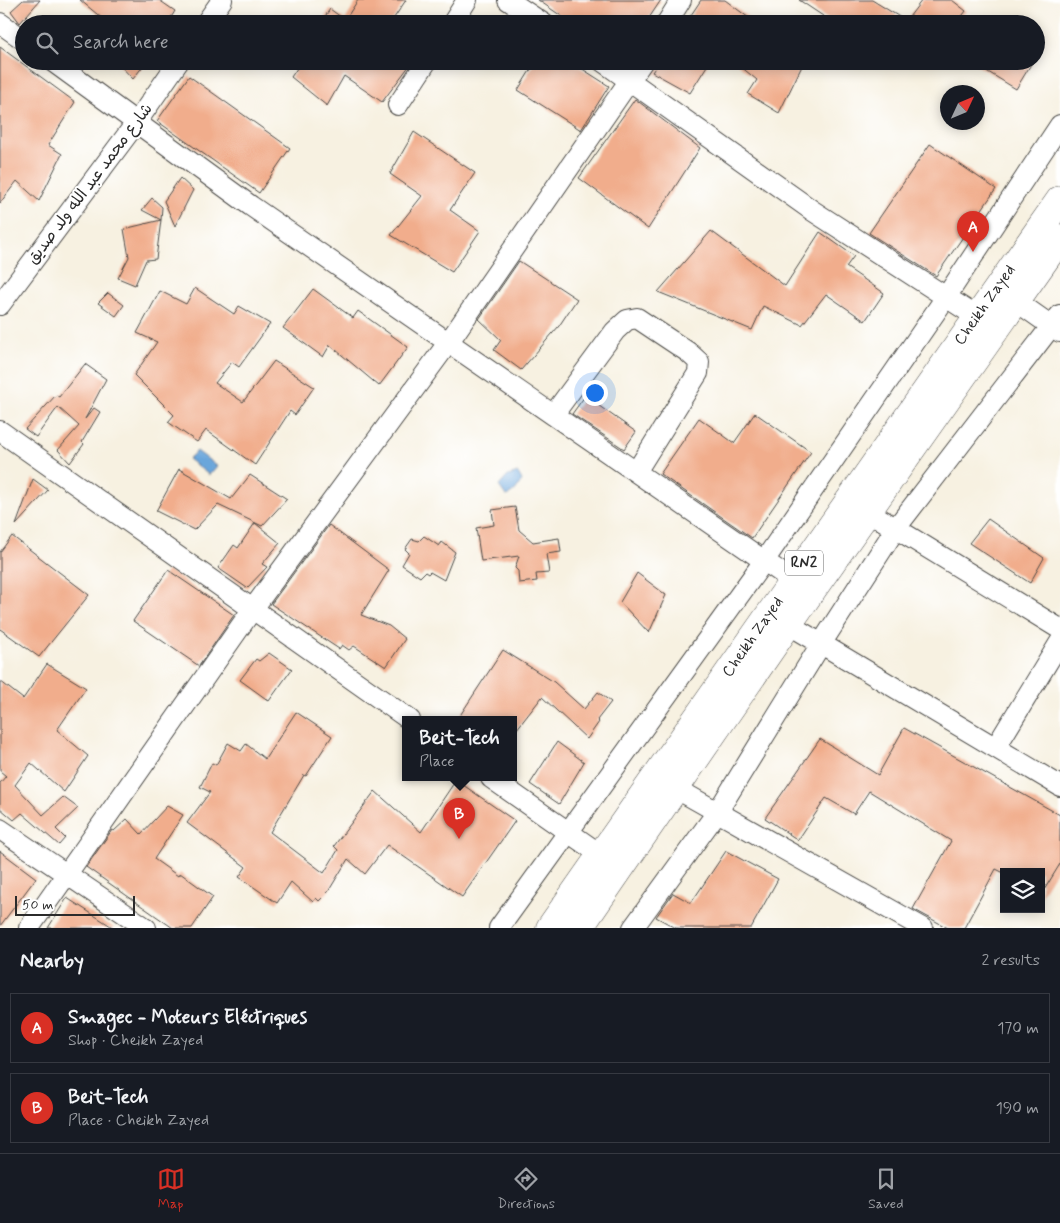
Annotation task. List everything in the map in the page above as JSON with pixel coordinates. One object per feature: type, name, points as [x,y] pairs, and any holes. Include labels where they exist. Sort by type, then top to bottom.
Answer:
[{"type":"highway","name":"Cheikh Zayed","points":[[550,928],[1060,200]]},
{"type":"highway","name":"Cheikh Zayed","points":[[579,928],[788,624],[869,512],[1060,238]]},
{"type":"street","points":[[211,15],[222,0]]},
{"type":"street","points":[[458,15],[467,0]]},
{"type":"street","points":[[508,0],[530,15]]},
{"type":"street","points":[[672,15],[681,0]]},
{"type":"street","points":[[0,23],[15,34]]},
{"type":"street","points":[[64,70],[251,206],[792,580]]},
{"type":"street","name":"شارع محمد عبد الله ولد صديق","points":[[0,305],[136,123],[173,70]]},
{"type":"street","points":[[398,105],[421,70]]},
{"type":"street","points":[[616,70],[813,211],[977,317]]},
{"type":"street","points":[[29,928],[252,610],[448,343],[637,70]]},
{"type":"street","points":[[499,928],[567,831],[764,561],[946,297],[1060,125]]},
{"type":"street","points":[[632,928],[718,811],[821,644],[896,528],[1058,325],[1016,301]]},
{"type":"street","points":[[553,415],[614,331],[626,320],[637,318],[688,352],[699,362],[698,373],[636,472]]},
{"type":"street","points":[[0,431],[404,716]]},
{"type":"street","points":[[869,512],[1060,628]]},
{"type":"street","points":[[788,624],[1060,786]]},
{"type":"street","points":[[996,747],[1060,642]]},
{"type":"street","points":[[495,781],[601,855]]},
{"type":"street","points":[[674,788],[718,811],[923,928]]},
{"type":"street","points":[[0,829],[146,928]]},
{"type":"water","points":[[197,451],[217,466],[209,475],[188,459]]},
{"type":"water","points":[[518,473],[522,480],[513,492],[506,496],[499,486],[508,476]]},
{"type":"building","points":[[23,0],[40,0],[27,15],[15,16],[11,11]]},
{"type":"building","points":[[80,0],[159,0],[175,11],[173,15],[98,15]]},
{"type":"building","points":[[358,0],[406,0],[396,15],[348,15]]},
{"type":"building","points":[[538,0],[661,0],[651,15],[560,15]]},
{"type":"building","points":[[701,0],[725,0],[745,15],[691,15]]},
{"type":"building","points":[[799,0],[872,0],[896,15],[822,15]]},
{"type":"building","points":[[922,0],[952,0],[966,11],[963,15],[911,15]]},
{"type":"building","points":[[330,9],[338,15],[326,15]]},
{"type":"building","points":[[0,47],[15,58],[15,70],[31,70],[75,102],[48,145],[62,154],[39,201],[17,181],[0,203]]},
{"type":"building","points":[[124,70],[140,70],[133,79]]},
{"type":"building","points":[[296,70],[406,70],[382,102],[344,76],[327,106],[291,77]]},
{"type":"building","points":[[530,70],[584,70],[609,86],[581,130],[518,90]]},
{"type":"building","points":[[653,70],[704,70],[690,93],[652,72]]},
{"type":"building","points":[[745,70],[800,70],[779,113],[748,94],[757,80]]},
{"type":"building","points":[[985,70],[1028,70],[1016,89]]},
{"type":"building","points":[[189,76],[290,148],[259,193],[157,121]]},
{"type":"building","points":[[635,99],[700,148],[648,229],[579,178]]},
{"type":"building","points":[[414,132],[475,173],[450,210],[480,231],[452,272],[391,235],[422,196],[390,174]]},
{"type":"building","points":[[930,144],[996,189],[936,276],[869,233]]},
{"type":"building","points":[[180,178],[193,190],[175,226],[164,201]]},
{"type":"building","points":[[152,198],[162,207],[161,220],[142,210]]},
{"type":"building","points":[[161,220],[156,259],[146,260],[135,285],[118,278],[129,257],[124,229]]},
{"type":"building","points":[[711,231],[785,286],[820,232],[854,256],[846,267],[884,293],[865,321],[826,294],[802,325],[763,306],[752,330],[658,292]]},
{"type":"building","points":[[519,261],[577,299],[559,326],[521,370],[494,350],[501,340],[479,319]]},
{"type":"building","points":[[195,288],[234,314],[239,306],[270,324],[239,367],[232,362],[215,383],[243,402],[274,361],[314,387],[295,415],[290,411],[255,465],[206,430],[197,442],[168,422],[174,415],[134,375],[157,342],[137,333],[160,291],[186,304]]},
{"type":"building","points":[[313,289],[353,318],[358,311],[408,347],[379,386],[330,345],[323,357],[283,328]]},
{"type":"building","points":[[108,293],[124,305],[116,316],[98,303]]},
{"type":"building","points":[[85,364],[106,379],[85,419],[94,408],[100,412],[82,442],[84,444],[70,463],[58,450],[79,426],[58,407],[36,437],[25,429],[56,395],[59,397]]},
{"type":"building","points":[[585,396],[636,432],[624,449],[572,414]]},
{"type":"building","points":[[755,413],[811,452],[752,538],[660,474],[699,418],[734,443]]},
{"type":"building","points":[[179,469],[231,499],[250,475],[287,499],[262,526],[218,505],[194,530],[156,511]]},
{"type":"building","points":[[33,479],[48,490],[16,525]]},
{"type":"building","points":[[515,507],[519,530],[533,542],[559,538],[561,552],[546,554],[549,573],[536,574],[537,581],[519,583],[518,571],[515,568],[519,556],[481,561],[476,528],[494,525],[492,510]]},
{"type":"building","points":[[988,519],[1044,558],[1030,583],[969,543]]},
{"type":"building","points":[[255,523],[280,543],[262,564],[267,567],[247,588],[218,568],[234,545],[238,548]]},
{"type":"building","points":[[329,525],[389,570],[361,615],[389,626],[405,639],[386,667],[354,646],[349,650],[342,645],[339,649],[271,604]]},
{"type":"building","points":[[12,536],[89,595],[39,657],[0,629],[0,552]]},
{"type":"building","points":[[424,536],[439,546],[442,542],[455,552],[444,580],[430,572],[428,574],[425,572],[420,577],[402,565],[409,553],[405,549],[412,539],[419,541]]},
{"type":"building","points":[[168,570],[234,615],[199,666],[133,621]]},
{"type":"building","points":[[637,573],[666,595],[649,633],[620,602]]},
{"type":"building","points":[[503,650],[554,682],[584,709],[598,692],[611,702],[597,720],[599,722],[587,739],[542,697],[517,729],[517,716],[460,716]]},
{"type":"building","points":[[269,653],[292,669],[269,701],[240,680],[256,659],[259,661]]},
{"type":"building","points":[[47,664],[86,688],[57,730],[88,756],[64,792],[31,763],[15,785],[43,815],[63,797],[78,808],[56,829],[65,838],[59,845],[22,813],[14,820],[0,808],[0,783],[6,776],[0,771],[0,681],[23,699]]},
{"type":"building","points":[[296,712],[332,736],[306,776],[304,775],[270,832],[324,873],[338,850],[334,846],[375,791],[421,832],[455,781],[515,821],[462,897],[387,845],[365,874],[348,859],[328,892],[319,901],[316,898],[313,902],[291,882],[277,903],[239,877],[246,867],[187,823],[210,792],[200,787],[212,763],[216,765],[228,743],[241,751],[246,744],[265,759]]},
{"type":"building","points":[[904,728],[1060,815],[1060,864],[1045,888],[1045,868],[1000,868],[1000,871],[996,869],[964,928],[948,928],[913,909],[951,841],[869,791],[854,814],[826,798],[798,840],[765,818],[820,739],[878,775]]},
{"type":"building","points":[[557,742],[584,762],[559,804],[530,784]]},
{"type":"building","points":[[167,806],[183,815],[154,859],[178,876],[180,873],[213,897],[192,928],[173,928],[86,867],[112,830],[114,831],[127,819],[141,834]]},
{"type":"building","points":[[0,851],[36,878],[0,926]]},
{"type":"building","points":[[726,851],[778,879],[751,928],[676,928],[656,917],[673,893],[691,903]]},
{"type":"building","points":[[67,898],[114,928],[48,928]]},
{"type":"place","name":"Smagec - Moteurs Eléctriques","points":[[973,252]]},
{"type":"place","name":"Beit-Tech","points":[[459,839]]}]
